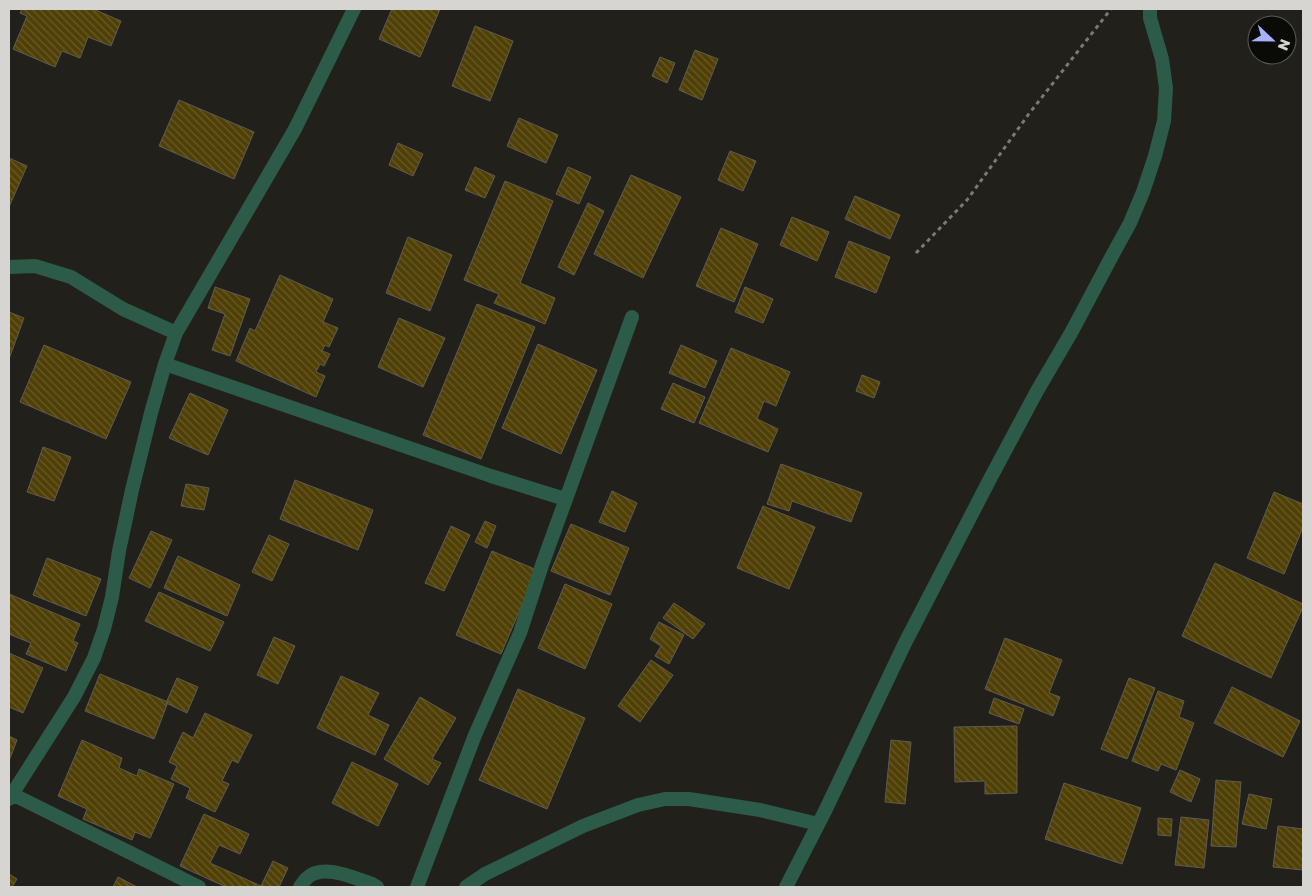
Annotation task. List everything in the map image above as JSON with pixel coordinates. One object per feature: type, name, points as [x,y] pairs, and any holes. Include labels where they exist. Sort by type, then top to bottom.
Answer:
[{"type":"street","points":[[199,887],[10,797],[74,697],[94,658],[112,598],[119,551],[132,490],[165,364],[176,333],[295,128],[354,9]]},
{"type":"street","points":[[786,887],[905,643],[1037,391],[1071,333],[1130,223],[1143,192],[1164,121],[1166,88],[1162,59],[1150,18],[1150,9]]},
{"type":"street","points":[[9,267],[34,266],[71,277],[123,309],[176,333]]},
{"type":"street","points":[[417,887],[475,735],[520,633],[565,498],[632,317]]},
{"type":"street","points":[[165,364],[491,476],[565,498]]},
{"type":"street","points":[[466,887],[485,874],[582,826],[638,805],[666,799],[689,799],[760,810],[818,824]]},
{"type":"street","points":[[300,887],[308,876],[331,871],[376,887]]},
{"type":"path","points":[[916,253],[967,200],[1028,115],[1111,9]]},
{"type":"building","points":[[22,9],[93,9],[121,21],[111,46],[88,37],[80,58],[62,51],[55,67],[13,49],[27,16],[20,13]]},
{"type":"building","points":[[392,9],[440,9],[420,57],[379,39]]},
{"type":"building","points":[[475,26],[513,41],[490,101],[452,86]]},
{"type":"building","points":[[695,50],[718,59],[702,100],[679,90]]},
{"type":"building","points":[[660,57],[675,63],[667,83],[652,76]]},
{"type":"building","points":[[179,100],[254,132],[234,179],[159,146]]},
{"type":"building","points":[[519,118],[558,135],[546,163],[507,146]]},
{"type":"building","points":[[398,143],[423,154],[413,176],[389,165]]},
{"type":"building","points":[[730,151],[756,161],[743,191],[718,180]]},
{"type":"building","points":[[9,158],[27,166],[9,207]]},
{"type":"building","points":[[475,167],[495,176],[485,198],[465,190]]},
{"type":"building","points":[[568,167],[591,177],[579,204],[556,194]]},
{"type":"building","points":[[631,175],[681,197],[643,278],[594,254]]},
{"type":"building","points":[[505,181],[553,201],[520,283],[555,298],[545,324],[494,303],[499,294],[464,280]]},
{"type":"building","points":[[855,196],[900,215],[890,239],[845,219]]},
{"type":"building","points":[[588,203],[604,211],[574,275],[558,267]]},
{"type":"building","points":[[792,217],[829,232],[817,261],[780,245]]},
{"type":"building","points":[[721,228],[758,244],[734,302],[696,286]]},
{"type":"building","points":[[408,237],[452,255],[430,311],[386,293]]},
{"type":"building","points":[[849,241],[890,257],[876,293],[835,277]]},
{"type":"building","points":[[280,275],[333,299],[323,322],[338,328],[329,347],[325,345],[322,351],[330,354],[324,366],[320,364],[316,372],[325,376],[316,397],[236,361],[250,328],[255,331]]},
{"type":"building","points":[[215,287],[250,299],[230,356],[212,350],[225,314],[208,308]]},
{"type":"building","points":[[745,287],[773,299],[763,323],[735,312]]},
{"type":"building","points":[[477,304],[535,327],[481,459],[423,435]]},
{"type":"building","points":[[9,312],[24,318],[9,359]]},
{"type":"building","points":[[399,318],[445,338],[423,387],[378,367]]},
{"type":"building","points":[[538,344],[597,370],[561,454],[502,428]]},
{"type":"building","points":[[44,345],[131,382],[106,439],[20,402]]},
{"type":"building","points":[[681,345],[717,361],[705,388],[669,373]]},
{"type":"building","points":[[731,348],[790,372],[776,406],[764,401],[757,419],[778,429],[768,452],[699,423]]},
{"type":"building","points":[[862,375],[880,382],[874,398],[856,391]]},
{"type":"building","points":[[673,383],[705,397],[694,423],[661,409]]},
{"type":"building","points":[[190,393],[228,410],[208,455],[169,438]]},
{"type":"building","points":[[43,447],[71,457],[54,501],[27,492]]},
{"type":"building","points":[[781,464],[862,493],[851,522],[792,501],[789,511],[767,504]]},
{"type":"building","points":[[295,480],[373,510],[358,550],[280,519]]},
{"type":"building","points":[[186,484],[209,488],[204,510],[181,506]]},
{"type":"building","points":[[612,491],[637,503],[625,532],[599,522]]},
{"type":"building","points":[[1274,492],[1303,504],[1303,527],[1284,574],[1247,558]]},
{"type":"building","points":[[763,506],[815,527],[789,589],[737,568]]},
{"type":"building","points":[[485,521],[496,526],[487,548],[475,542]]},
{"type":"building","points":[[571,524],[629,548],[610,595],[551,571]]},
{"type":"building","points":[[451,526],[470,535],[444,591],[425,583]]},
{"type":"building","points":[[151,531],[172,540],[150,588],[129,578]]},
{"type":"building","points":[[269,535],[289,544],[272,581],[252,572]]},
{"type":"building","points":[[492,551],[537,570],[501,654],[456,635]]},
{"type":"building","points":[[178,556],[240,585],[227,616],[164,588]]},
{"type":"building","points":[[47,558],[101,579],[86,616],[33,595]]},
{"type":"building","points":[[1215,563],[1303,604],[1271,678],[1182,636]]},
{"type":"building","points":[[565,584],[612,604],[585,669],[538,648]]},
{"type":"building","points":[[159,592],[224,622],[210,651],[145,621]]},
{"type":"building","points":[[9,594],[80,624],[73,641],[78,643],[66,671],[26,654],[31,643],[9,634]]},
{"type":"building","points":[[674,603],[705,624],[693,639],[663,618]]},
{"type":"building","points":[[659,622],[684,635],[669,664],[655,656],[661,646],[650,639]]},
{"type":"building","points":[[274,637],[295,646],[278,684],[257,675]]},
{"type":"building","points":[[1005,638],[1062,660],[1049,693],[1060,697],[1053,716],[985,689]]},
{"type":"building","points":[[9,653],[43,668],[23,713],[9,707]]},
{"type":"building","points":[[651,660],[673,675],[640,722],[618,706]]},
{"type":"building","points":[[100,674],[168,702],[154,739],[85,711]]},
{"type":"building","points":[[341,676],[379,693],[368,715],[389,725],[375,755],[317,728]]},
{"type":"building","points":[[177,678],[198,687],[187,713],[166,703]]},
{"type":"building","points":[[1129,678],[1155,688],[1127,759],[1101,749]]},
{"type":"building","points":[[1232,687],[1300,721],[1283,757],[1214,723]]},
{"type":"building","points":[[518,689],[585,718],[547,809],[479,780]]},
{"type":"building","points":[[1158,691],[1184,701],[1179,717],[1194,723],[1176,770],[1161,764],[1158,771],[1132,761]]},
{"type":"building","points":[[420,697],[456,718],[432,759],[441,763],[428,785],[384,759]]},
{"type":"building","points":[[994,698],[1024,709],[1019,724],[989,713]]},
{"type":"building","points":[[205,713],[252,735],[238,763],[232,760],[222,781],[229,784],[215,812],[186,798],[190,788],[171,779],[177,766],[169,762],[183,732],[193,738]]},
{"type":"building","points":[[1017,726],[1017,793],[985,794],[985,781],[955,782],[954,727]]},
{"type":"building","points":[[9,736],[17,740],[9,761]]},
{"type":"building","points":[[82,740],[122,758],[119,768],[137,776],[139,769],[174,784],[150,838],[135,832],[132,840],[83,819],[87,809],[58,796]]},
{"type":"building","points":[[891,740],[911,742],[905,804],[885,802]]},
{"type":"building","points":[[352,762],[398,784],[378,826],[332,803]]},
{"type":"building","points":[[1180,770],[1200,779],[1191,802],[1170,792]]},
{"type":"building","points":[[1216,780],[1241,782],[1236,847],[1211,846]]},
{"type":"building","points":[[1064,783],[1141,808],[1122,864],[1045,839]]},
{"type":"building","points":[[1249,794],[1272,799],[1266,829],[1242,824]]},
{"type":"building","points":[[204,814],[249,834],[240,854],[219,845],[210,863],[261,886],[273,861],[288,868],[279,887],[226,887],[180,866]]},
{"type":"building","points":[[1181,817],[1209,820],[1204,868],[1175,865]]},
{"type":"building","points":[[1158,818],[1172,819],[1171,836],[1158,835]]},
{"type":"building","points":[[1278,826],[1303,829],[1303,870],[1273,867]]},
{"type":"building","points":[[9,874],[17,879],[12,887],[9,887]]},
{"type":"building","points":[[118,877],[137,887],[113,887]]}]
